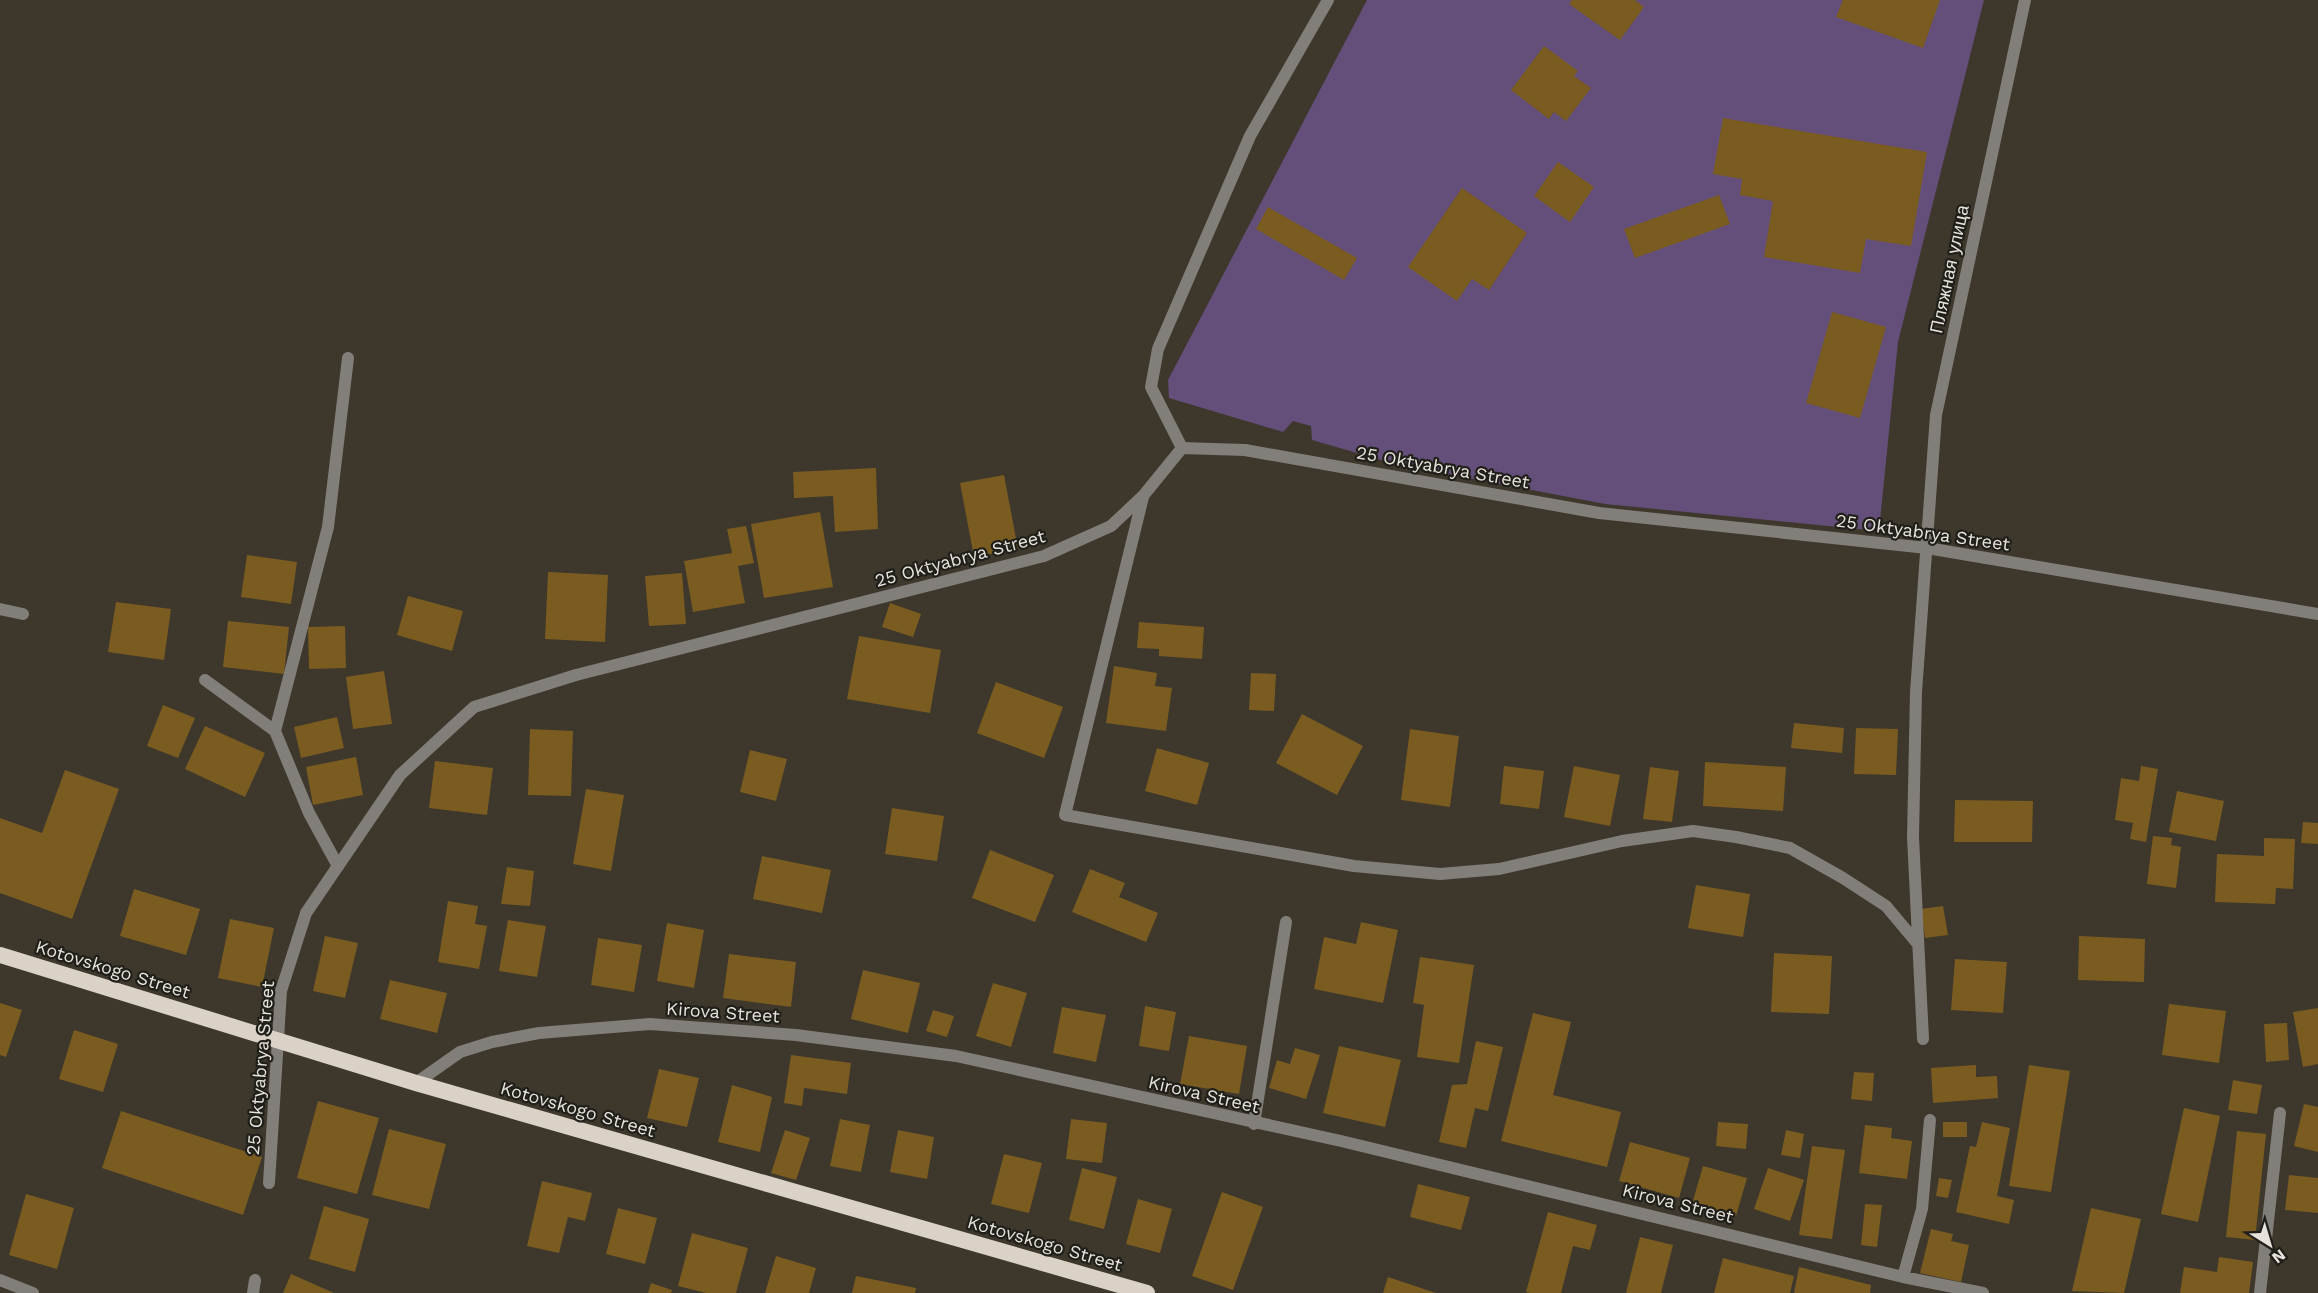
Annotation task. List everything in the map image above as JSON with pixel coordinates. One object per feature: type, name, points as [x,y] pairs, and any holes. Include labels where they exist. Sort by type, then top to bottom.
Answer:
[{"type":"highway","name":"Kotovskogo Street","points":[[0,955],[416,1083],[1146,1293]]},
{"type":"street","points":[[1182,448],[1151,387],[1158,349],[1250,135],[1328,0]]},
{"type":"street","name":"Пляжная улица","points":[[1923,1039],[1913,837],[1916,692],[1936,415],[2025,0]]},
{"type":"street","points":[[275,731],[328,527],[348,358]]},
{"type":"street","name":"25 Oktyabrya Street","points":[[269,1183],[281,991],[306,913],[400,776],[474,707],[576,675],[1044,556],[1112,526],[1143,496],[1182,448],[1245,450],[1599,513],[1927,548],[2318,614]]},
{"type":"street","points":[[1143,496],[1065,815],[1354,866],[1440,874],[1499,869],[1622,841],[1693,831],[1736,837],[1790,848],[1843,878],[1886,906],[1917,943]]},
{"type":"street","points":[[0,609],[23,614]]},
{"type":"street","points":[[205,680],[275,731],[309,813],[338,866]]},
{"type":"street","points":[[1254,1124],[1286,922]]},
{"type":"street","name":"Kirova Street","points":[[416,1083],[460,1052],[492,1042],[539,1033],[650,1024],[796,1035],[956,1056],[1254,1124],[1341,1141],[1903,1277],[1983,1293]]},
{"type":"street","points":[[2260,1293],[2280,1113]]},
{"type":"street","points":[[1903,1277],[1922,1209],[1929,1120]]},
{"type":"street","points":[[0,1280],[33,1293]]},
{"type":"street","points":[[253,1293],[255,1280]]},
{"type":"shaded area","points":[[1367,0],[1984,0],[1898,342],[1879,531],[1605,504],[1395,464],[1312,440],[1311,426],[1293,421],[1283,432],[1169,398],[1168,380]]},
{"type":"building","points":[[1572,0],[1635,0],[1644,7],[1620,40],[1569,4]]},
{"type":"building","points":[[1843,0],[1940,0],[1923,48],[1836,17]]},
{"type":"building","points":[[1544,46],[1578,71],[1574,76],[1591,88],[1566,121],[1554,112],[1549,119],[1511,90]]},
{"type":"building","points":[[1723,118],[1927,152],[1911,246],[1866,239],[1860,273],[1764,257],[1773,201],[1740,195],[1742,179],[1713,174]]},
{"type":"building","points":[[1558,162],[1594,187],[1570,222],[1534,196]]},
{"type":"building","points":[[1462,188],[1527,233],[1489,290],[1472,279],[1457,301],[1408,267]]},
{"type":"building","points":[[1719,195],[1730,224],[1635,258],[1624,229]]},
{"type":"building","points":[[1268,207],[1357,258],[1344,280],[1256,229]]},
{"type":"building","points":[[1832,312],[1886,327],[1860,418],[1806,403]]},
{"type":"building","points":[[876,468],[878,529],[835,532],[833,496],[794,498],[793,472]]},
{"type":"building","points":[[1004,475],[1018,549],[974,557],[960,483]]},
{"type":"building","points":[[820,512],[833,587],[764,598],[751,524]]},
{"type":"building","points":[[746,526],[754,563],[738,566],[745,603],[693,612],[684,561],[732,553],[727,529]]},
{"type":"building","points":[[247,555],[297,562],[291,604],[241,597]]},
{"type":"building","points":[[548,572],[608,575],[605,642],[545,639]]},
{"type":"building","points":[[682,573],[686,624],[649,626],[645,576]]},
{"type":"building","points":[[408,596],[463,611],[452,651],[397,635]]},
{"type":"building","points":[[116,602],[171,609],[164,660],[108,652]]},
{"type":"building","points":[[890,603],[921,614],[913,637],[882,627]]},
{"type":"building","points":[[228,621],[289,627],[284,674],[223,667]]},
{"type":"building","points":[[1139,622],[1204,627],[1202,659],[1159,656],[1159,649],[1137,648]]},
{"type":"building","points":[[345,626],[346,668],[309,669],[308,627]]},
{"type":"building","points":[[859,636],[941,650],[930,713],[847,699]]},
{"type":"building","points":[[1114,666],[1157,673],[1155,686],[1172,688],[1166,731],[1106,723]]},
{"type":"building","points":[[384,671],[392,724],[353,729],[346,677]]},
{"type":"building","points":[[1251,673],[1276,674],[1274,711],[1249,710]]},
{"type":"building","points":[[996,682],[1063,707],[1044,758],[977,733]]},
{"type":"building","points":[[163,705],[195,718],[178,758],[147,746]]},
{"type":"building","points":[[1302,714],[1363,746],[1337,795],[1276,763]]},
{"type":"building","points":[[337,717],[344,748],[301,758],[294,727]]},
{"type":"building","points":[[1794,723],[1844,728],[1842,753],[1791,748]]},
{"type":"building","points":[[205,726],[265,753],[245,797],[185,769]]},
{"type":"building","points":[[1856,728],[1898,729],[1896,775],[1854,774]]},
{"type":"building","points":[[530,729],[573,731],[571,796],[528,795]]},
{"type":"building","points":[[1410,729],[1459,736],[1450,807],[1401,800]]},
{"type":"building","points":[[1157,748],[1209,763],[1197,805],[1145,791]]},
{"type":"building","points":[[750,750],[787,759],[776,801],[740,792]]},
{"type":"building","points":[[356,757],[363,795],[313,805],[306,767]]},
{"type":"building","points":[[435,761],[493,768],[487,815],[429,808]]},
{"type":"building","points":[[1705,762],[1786,767],[1783,811],[1703,806]]},
{"type":"building","points":[[1504,766],[1544,771],[1539,809],[1500,804]]},
{"type":"building","points":[[1574,766],[1620,775],[1610,826],[1564,817]]},
{"type":"building","points":[[2141,766],[2158,769],[2146,842],[2130,839],[2133,823],[2115,820],[2121,778],[2139,781]]},
{"type":"building","points":[[1650,767],[1679,771],[1672,822],[1643,819]]},
{"type":"building","points":[[65,770],[119,789],[72,919],[0,893],[0,818],[42,833]]},
{"type":"building","points":[[586,789],[624,795],[611,871],[573,864]]},
{"type":"building","points":[[2177,791],[2224,801],[2216,841],[2169,832]]},
{"type":"building","points":[[1955,800],[2033,801],[2032,842],[1954,842]]},
{"type":"building","points":[[892,808],[944,816],[937,861],[885,854]]},
{"type":"building","points":[[2303,822],[2318,823],[2318,844],[2301,843]]},
{"type":"building","points":[[2153,836],[2172,838],[2171,845],[2181,847],[2176,888],[2147,884]]},
{"type":"building","points":[[2264,838],[2295,839],[2293,889],[2276,888],[2275,904],[2215,902],[2217,854],[2264,856]]},
{"type":"building","points":[[990,850],[1054,875],[1035,922],[972,898]]},
{"type":"building","points":[[762,856],[831,870],[822,913],[753,899]]},
{"type":"building","points":[[507,867],[534,871],[530,906],[501,904]]},
{"type":"building","points":[[1090,869],[1125,883],[1119,897],[1158,913],[1146,942],[1072,912]]},
{"type":"building","points":[[1696,885],[1750,894],[1743,937],[1688,928]]},
{"type":"building","points":[[134,889],[200,909],[186,955],[120,936]]},
{"type":"building","points":[[448,901],[478,906],[475,924],[487,926],[479,969],[438,962]]},
{"type":"building","points":[[1943,906],[1948,935],[1925,938],[1921,909]]},
{"type":"building","points":[[230,919],[274,928],[262,987],[218,978]]},
{"type":"building","points":[[508,920],[546,926],[537,977],[499,971]]},
{"type":"building","points":[[1361,922],[1398,930],[1383,1003],[1314,989],[1324,937],[1356,944]]},
{"type":"building","points":[[667,923],[704,930],[694,988],[657,981]]},
{"type":"building","points":[[325,936],[358,943],[345,998],[313,991]]},
{"type":"building","points":[[2079,936],[2145,939],[2144,982],[2078,980]]},
{"type":"building","points":[[598,938],[642,945],[634,992],[591,985]]},
{"type":"building","points":[[1774,953],[1832,956],[1829,1014],[1771,1012]]},
{"type":"building","points":[[729,954],[796,962],[791,1007],[723,998]]},
{"type":"building","points":[[1420,957],[1474,965],[1459,1063],[1417,1057],[1424,1005],[1413,1003]]},
{"type":"building","points":[[1955,959],[2007,962],[2003,1013],[1951,1010]]},
{"type":"building","points":[[863,970],[920,983],[908,1033],[851,1019]]},
{"type":"building","points":[[390,980],[447,993],[437,1033],[380,1019]]},
{"type":"building","points":[[993,983],[1027,993],[1011,1047],[976,1036]]},
{"type":"building","points":[[0,1003],[22,1010],[6,1057],[0,1055]]},
{"type":"building","points":[[2169,1004],[2226,1011],[2219,1063],[2162,1055]]},
{"type":"building","points":[[1145,1006],[1176,1012],[1169,1051],[1139,1046]]},
{"type":"building","points":[[1062,1007],[1106,1015],[1096,1062],[1053,1053]]},
{"type":"building","points":[[2318,1008],[2318,1064],[2303,1067],[2293,1012]]},
{"type":"building","points":[[933,1010],[954,1016],[947,1037],[926,1031]]},
{"type":"building","points":[[1533,1013],[1571,1022],[1553,1095],[1621,1112],[1607,1167],[1501,1141]]},
{"type":"building","points":[[2287,1023],[2289,1060],[2266,1062],[2264,1024]]},
{"type":"building","points":[[74,1030],[118,1044],[103,1092],[59,1079]]},
{"type":"building","points":[[1189,1036],[1247,1046],[1239,1094],[1180,1084]]},
{"type":"building","points":[[1476,1041],[1503,1047],[1488,1111],[1475,1108],[1466,1148],[1439,1142],[1452,1085],[1467,1084]]},
{"type":"building","points":[[1339,1046],[1401,1060],[1385,1127],[1323,1113]]},
{"type":"building","points":[[1295,1048],[1320,1055],[1306,1099],[1269,1088],[1277,1060],[1290,1064]]},
{"type":"building","points":[[791,1055],[851,1063],[847,1094],[804,1088],[802,1106],[784,1103]]},
{"type":"building","points":[[1976,1065],[1976,1077],[1997,1076],[1998,1098],[1933,1103],[1931,1068]]},
{"type":"building","points":[[2029,1065],[2070,1071],[2051,1192],[2009,1186]]},
{"type":"building","points":[[659,1069],[699,1078],[687,1127],[647,1118]]},
{"type":"building","points":[[1854,1072],[1874,1073],[1872,1101],[1851,1099]]},
{"type":"building","points":[[2233,1080],[2262,1085],[2257,1114],[2228,1110]]},
{"type":"building","points":[[732,1085],[772,1097],[760,1152],[718,1142]]},
{"type":"building","points":[[318,1101],[379,1118],[357,1194],[297,1178]]},
{"type":"building","points":[[2304,1104],[2318,1107],[2318,1152],[2294,1146]]},
{"type":"building","points":[[2184,1108],[2220,1116],[2198,1222],[2161,1214]]},
{"type":"building","points":[[121,1111],[262,1157],[243,1215],[102,1168]]},
{"type":"building","points":[[840,1119],[870,1125],[861,1172],[830,1166]]},
{"type":"building","points":[[1071,1119],[1107,1123],[1102,1163],[1066,1159]]},
{"type":"building","points":[[1718,1122],[1748,1124],[1746,1149],[1716,1146]]},
{"type":"building","points":[[1943,1122],[1967,1122],[1967,1137],[1943,1137]]},
{"type":"building","points":[[1982,1122],[2010,1128],[1997,1196],[2014,1200],[2009,1224],[1956,1212],[1970,1146],[1976,1147]]},
{"type":"building","points":[[1865,1125],[1892,1128],[1891,1138],[1912,1141],[1907,1179],[1859,1173]]},
{"type":"building","points":[[389,1129],[446,1144],[429,1209],[372,1195]]},
{"type":"building","points":[[785,1130],[810,1138],[796,1180],[771,1173]]},
{"type":"building","points":[[898,1130],[934,1137],[927,1179],[890,1172]]},
{"type":"building","points":[[1786,1130],[1804,1134],[1800,1158],[1781,1155]]},
{"type":"building","points":[[2237,1131],[2266,1134],[2255,1240],[2226,1237]]},
{"type":"building","points":[[1630,1142],[1690,1158],[1679,1198],[1619,1181]]},
{"type":"building","points":[[1812,1146],[1845,1150],[1832,1239],[1799,1235]]},
{"type":"building","points":[[1004,1154],[1042,1163],[1029,1213],[991,1204]]},
{"type":"building","points":[[1703,1166],[1747,1178],[1736,1216],[1692,1204]]},
{"type":"building","points":[[1082,1168],[1117,1177],[1104,1229],[1069,1220]]},
{"type":"building","points":[[1768,1168],[1804,1180],[1790,1221],[1754,1209]]},
{"type":"building","points":[[2289,1175],[2318,1178],[2318,1213],[2285,1210]]},
{"type":"building","points":[[1939,1178],[1952,1180],[1948,1198],[1936,1196]]},
{"type":"building","points":[[542,1181],[592,1193],[585,1221],[568,1217],[559,1253],[527,1246]]},
{"type":"building","points":[[1418,1184],[1470,1197],[1461,1230],[1410,1217]]},
{"type":"building","points":[[1222,1192],[1263,1207],[1233,1290],[1192,1276]]},
{"type":"building","points":[[26,1194],[74,1208],[57,1269],[9,1255]]},
{"type":"building","points":[[1138,1199],[1172,1209],[1160,1253],[1126,1244]]},
{"type":"building","points":[[1865,1204],[1882,1205],[1877,1247],[1861,1245]]},
{"type":"building","points":[[324,1206],[369,1219],[355,1272],[309,1259]]},
{"type":"building","points":[[618,1208],[657,1218],[645,1264],[606,1254]]},
{"type":"building","points":[[2091,1208],[2141,1219],[2124,1293],[2072,1291]]},
{"type":"building","points":[[1548,1212],[1597,1225],[1590,1250],[1573,1246],[1561,1293],[1530,1293],[1526,1292]]},
{"type":"building","points":[[1931,1229],[1953,1234],[1951,1241],[1969,1245],[1961,1282],[1920,1273]]},
{"type":"building","points":[[692,1233],[748,1248],[736,1293],[706,1293],[678,1286]]},
{"type":"building","points":[[1640,1237],[1673,1245],[1661,1293],[1626,1293]]},
{"type":"building","points":[[776,1256],[816,1268],[809,1293],[765,1293]]},
{"type":"building","points":[[2219,1257],[2253,1262],[2249,1293],[2180,1293],[2184,1267],[2217,1272]]},
{"type":"building","points":[[1723,1258],[1794,1276],[1790,1293],[1714,1293]]},
{"type":"building","points":[[1799,1267],[1871,1285],[1870,1293],[1794,1293]]},
{"type":"building","points":[[291,1274],[334,1293],[283,1293]]},
{"type":"building","points":[[856,1276],[916,1288],[915,1293],[852,1293]]},
{"type":"building","points":[[1388,1277],[1436,1293],[1383,1293]]},
{"type":"building","points":[[651,1283],[672,1290],[671,1293],[648,1293]]}]
